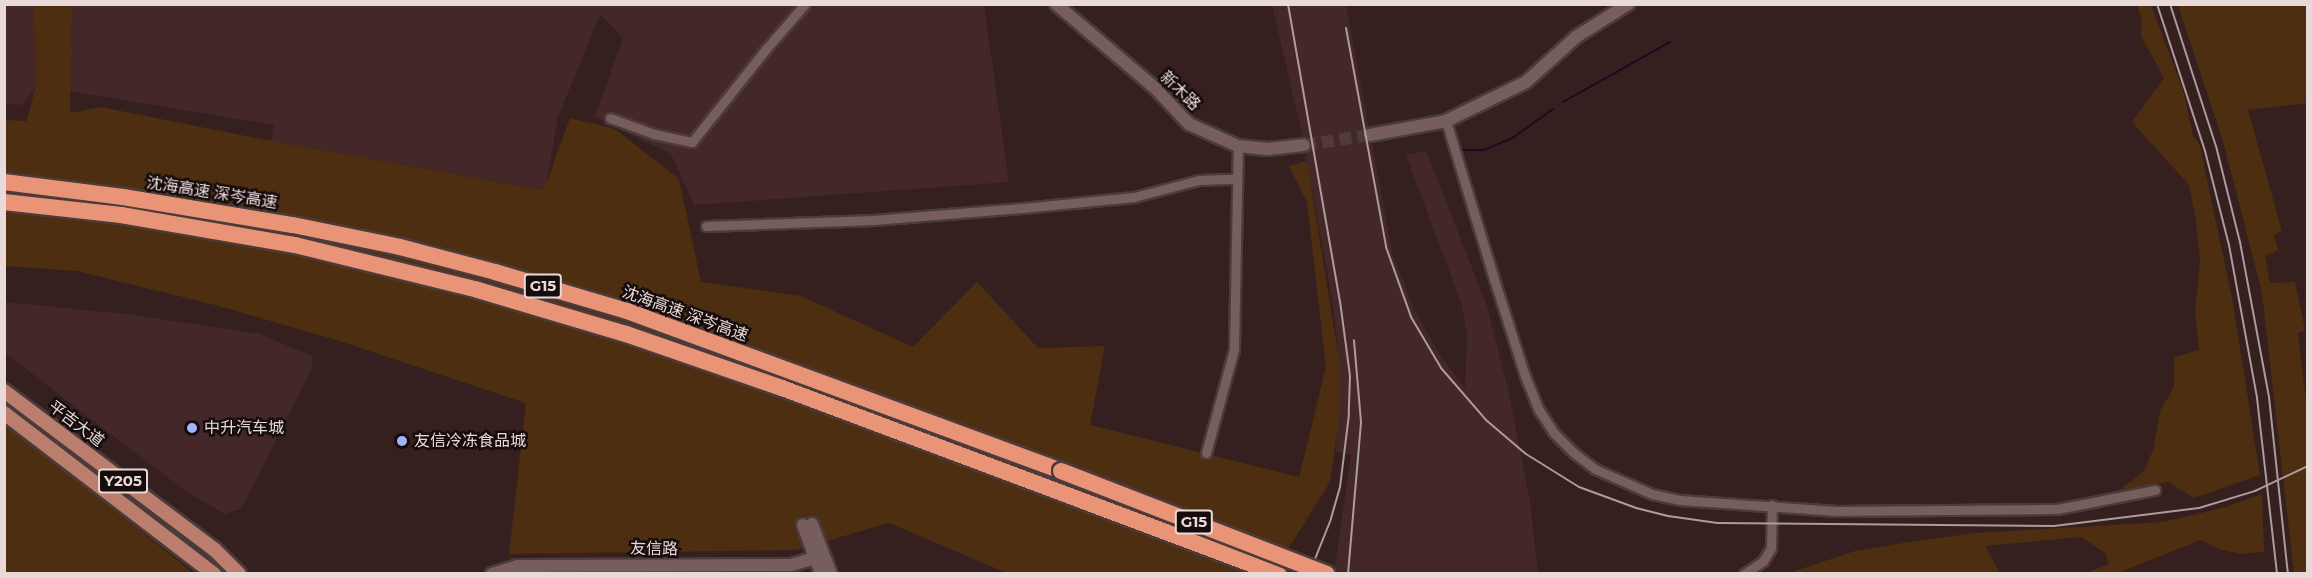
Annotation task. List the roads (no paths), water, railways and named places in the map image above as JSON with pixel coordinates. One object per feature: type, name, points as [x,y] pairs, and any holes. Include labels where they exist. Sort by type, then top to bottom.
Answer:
[{"type":"highway","name":"沈海高速 深岑高速","points":[[4,182],[123,197],[293,225],[400,247],[627,311],[1061,471],[1327,573]]},
{"type":"highway","name":"G15","points":[[4,202],[121,215],[295,245],[369,261],[615,330],[782,388],[1278,573]]},
{"type":"highway","points":[[4,210],[121,215]]},
{"type":"main road","name":"平吉大道","points":[[4,391],[215,550],[239,573]]},
{"type":"main road","name":"平吉大道","points":[[4,413],[214,573]]},
{"type":"street","points":[[610,118],[654,134],[692,142],[805,4]]},
{"type":"street","name":"新木路","points":[[1056,4],[1155,88],[1189,124],[1238,146],[1267,149],[1304,146]]},
{"type":"street","points":[[1370,135],[1446,121],[1526,82],[1576,37],[1628,4]]},
{"type":"street","points":[[1446,121],[1525,376],[1539,410],[1554,433],[1574,453],[1595,469],[1652,494],[1680,500],[1879,512],[2056,509],[2155,490]]},
{"type":"street","points":[[1206,453],[1234,349],[1238,146]]},
{"type":"street","points":[[706,226],[873,220],[1023,208],[1134,197],[1199,180],[1237,179]]},
{"type":"street","points":[[1744,573],[1768,556],[1773,540],[1772,505]]},
{"type":"street","points":[[818,566],[808,524],[831,573]]},
{"type":"street","name":"友信路","points":[[492,573],[518,566],[818,566]]},
{"type":"street","name":"友信路","points":[[515,573],[559,571],[793,572],[818,566]]},
{"type":"waterway","points":[[1563,102],[1670,42]]},
{"type":"waterway","points":[[1462,150],[1484,150],[1514,137],[1553,109]]},
{"type":"tunnel","points":[[1304,145],[1370,135]]},
{"type":"railway","points":[[1288,4],[1340,301],[1350,376],[1349,414],[1340,487],[1331,519],[1309,574]]},
{"type":"railway","points":[[2157,4],[2205,151],[2229,245],[2257,398],[2277,574]]},
{"type":"railway","points":[[2170,4],[2216,146],[2240,242],[2269,397],[2288,574]]},
{"type":"railway","points":[[1346,28],[1386,247],[1411,317],[1441,368],[1486,420],[1526,454],[1579,487],[1636,508],[1668,516],[1718,523],[2054,526],[2199,508],[2255,491],[2308,466]]},
{"type":"railway","points":[[1348,574],[1361,422],[1354,340]]},
{"type":"place","name":"中升汽车城","points":[[192,428]]},
{"type":"place","name":"友信冷冻食品城","points":[[402,441]]}]
